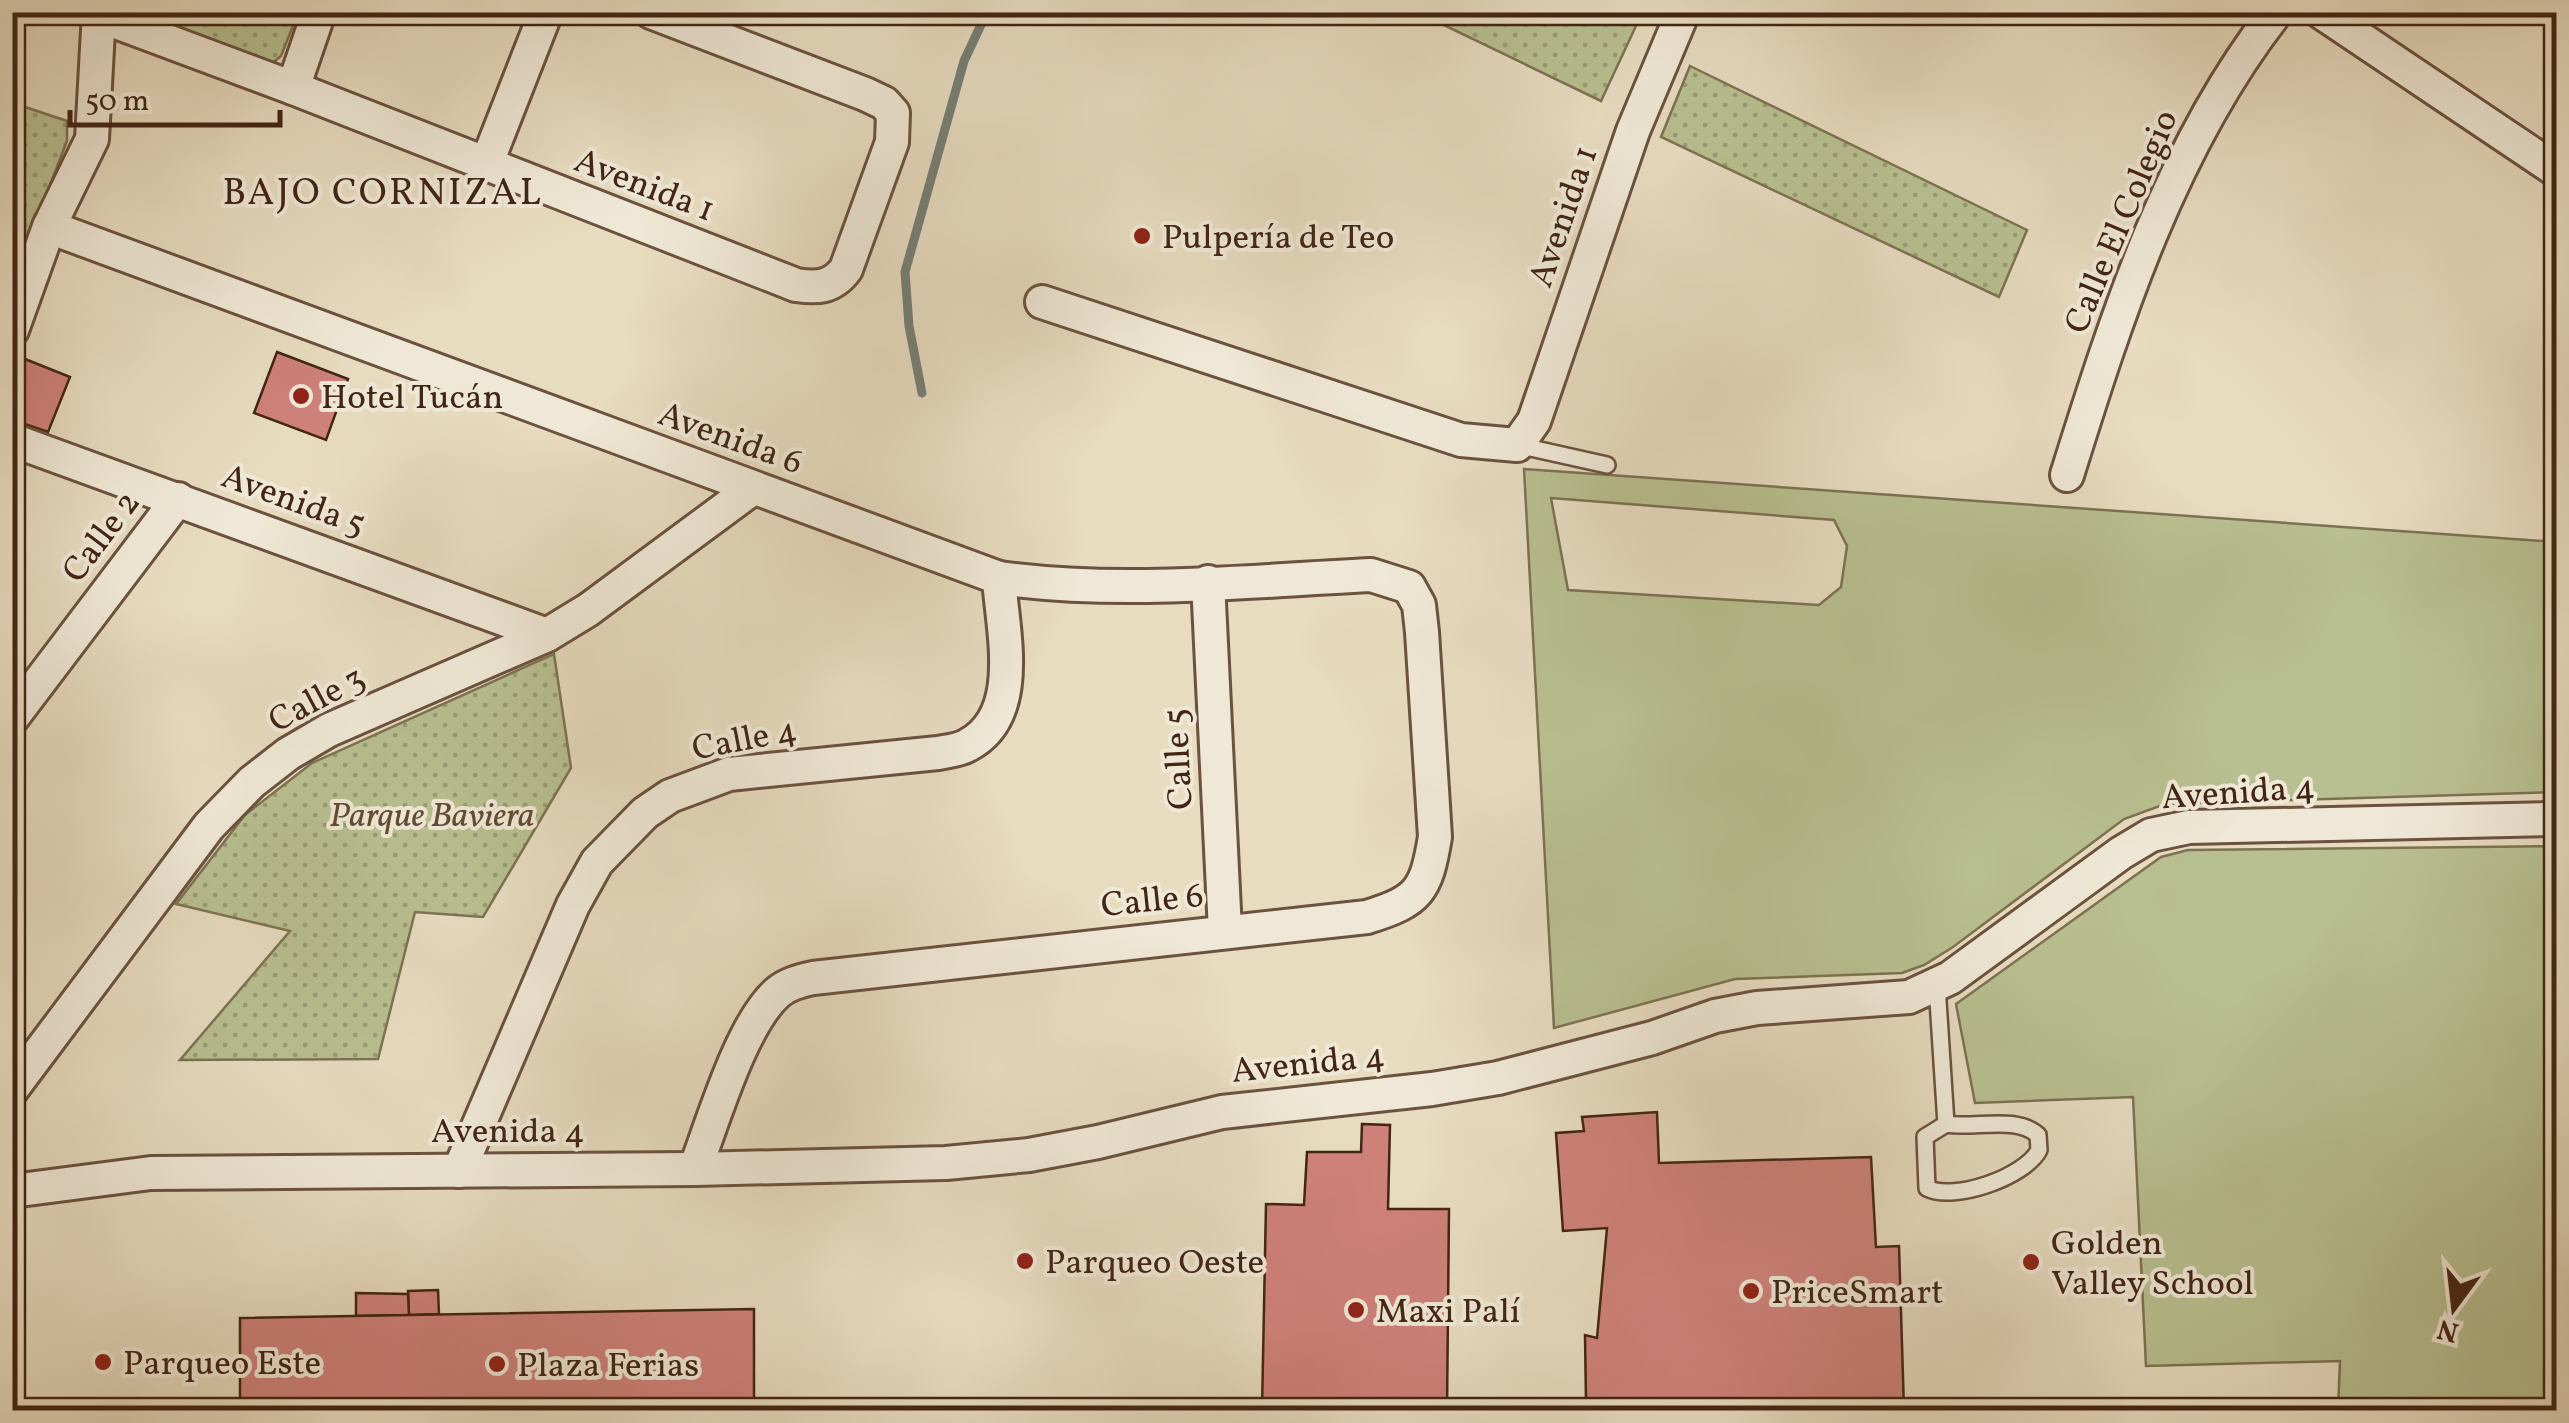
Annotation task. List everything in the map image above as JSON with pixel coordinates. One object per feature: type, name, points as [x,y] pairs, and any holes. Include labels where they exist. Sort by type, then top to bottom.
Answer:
[{"type":"street","points":[[294,88],[319,12]]},
{"type":"street","points":[[486,166],[546,12]]},
{"type":"street","name":"Avenida 1","points":[[100,14],[796,285],[827,286],[838,280],[846,269],[892,142],[893,113],[884,103],[865,94],[650,12]]},
{"type":"street","name":"Avenida 1","points":[[1517,445],[1534,421],[1633,131],[1683,12]]},
{"type":"street","name":"Calle El Colegio","points":[[2067,475],[2110,344],[2158,218],[2202,124],[2276,12]]},
{"type":"street","points":[[2321,12],[2556,170]]},
{"type":"street","points":[[12,330],[50,228],[92,139],[100,14]]},
{"type":"street","name":"Avenida 6","points":[[50,228],[998,578],[1046,584],[1371,575],[1409,587]]},
{"type":"street","points":[[1042,302],[1461,440],[1517,445]]},
{"type":"street","name":"Avenida 5","points":[[12,440],[547,635]]},
{"type":"street","name":"Calle 3","points":[[12,1089],[199,839],[252,782],[288,754],[329,730],[547,635],[588,610],[752,488]]},
{"type":"street","name":"Calle 2","points":[[12,718],[178,499]]},
{"type":"street","name":"Calle 4","points":[[459,1171],[573,906],[597,862],[619,836],[670,796],[729,774],[938,754],[967,746],[990,729],[1006,681],[998,578]]},
{"type":"street","name":"Calle 5","points":[[1208,582],[1226,931]]},
{"type":"street","name":"Calle 6","points":[[694,1169],[747,1037],[776,993],[792,983],[1367,916],[1403,906],[1419,890],[1430,870],[1435,838],[1422,632],[1419,606],[1409,587]]},
{"type":"street","name":"Avenida 4","points":[[12,1191],[151,1173],[694,1169],[946,1163],[1029,1155],[1222,1112],[1498,1078],[1652,1038],[1715,1016],[1757,1008],[1897,999],[1937,986],[2120,853],[2151,835],[2188,827],[2556,819]]},
{"type":"lane","points":[[1517,445],[1607,465]]},
{"type":"lane","points":[[1937,986],[1946,1124]]},
{"type":"lane","points":[[1946,1124],[2014,1124],[2030,1128],[2038,1135],[2039,1150],[2024,1167],[2005,1178],[1937,1193],[1927,1188],[1925,1137],[1946,1124]]},
{"type":"green space","points":[[115,13],[298,13],[281,56],[269,66]]},
{"type":"green space","points":[[1419,13],[1642,13],[1601,101]]},
{"type":"green space","points":[[1690,66],[2027,230],[1999,297],[1661,137]]},
{"type":"green space","points":[[13,103],[67,121],[67,141],[13,281]]},
{"type":"green space","points":[[1524,469],[2556,542],[2556,792],[2165,804],[2124,819],[1924,965],[1902,973],[1735,979],[1554,1028]],"holes":[[[1551,498],[1834,520],[1847,546],[1841,587],[1819,605],[1568,590]]]},
{"type":"green space","name":"Parque Baviera","points":[[554,654],[571,768],[483,917],[415,912],[378,1059],[180,1060],[290,931],[176,904],[245,815],[312,763]]},
{"type":"green space","points":[[2556,846],[2556,1410],[2338,1410],[2340,1361],[2146,1366],[2133,1097],[1975,1103],[1956,1004],[2161,857],[2188,850]]},
{"type":"building","name":"Hotel Tucán","points":[[277,352],[348,379],[326,440],[254,413]]},
{"type":"building","points":[[20,357],[70,377],[48,432],[16,421],[12,415],[12,382]]},
{"type":"building","name":"PriceSmart","points":[[1657,1112],[1659,1163],[1871,1157],[1876,1247],[1899,1246],[1904,1410],[1594,1410],[1593,1401],[1586,1402],[1585,1335],[1597,1338],[1607,1228],[1563,1231],[1556,1133],[1584,1131],[1582,1117]]},
{"type":"building","name":"Maxi Palí","points":[[1362,1124],[1390,1125],[1388,1209],[1449,1209],[1447,1410],[1262,1410],[1266,1204],[1304,1205],[1307,1152],[1361,1152]]},
{"type":"building","points":[[438,1290],[439,1314],[409,1315],[408,1291]]},
{"type":"building","points":[[356,1293],[408,1294],[409,1315],[356,1316]]},
{"type":"building","name":"Plaza Ferias","points":[[754,1309],[754,1410],[240,1410],[240,1318]]},
{"type":"building","points":[[804,1406],[804,1410],[762,1410]]},
{"type":"waterway","points":[[922,393],[909,326],[905,272],[964,61],[987,12]]},
{"type":"place","name":"Pulpería de Teo","points":[[1142,236]]},
{"type":"place","name":"Hotel Tucán","points":[[301,396]]},
{"type":"place","name":"Parqueo Oeste","points":[[1025,1261]]},
{"type":"place","name":"Golden Valley School","points":[[2031,1262]]},
{"type":"place","name":"PriceSmart","points":[[1751,1291]]},
{"type":"place","name":"Maxi Palí","points":[[1356,1310]]},
{"type":"place","name":"Parqueo Este","points":[[103,1362]]},
{"type":"place","name":"Plaza Ferias","points":[[497,1364]]},
{"type":"district","name":"BAJO CORNIZAL","points":[[383,191]]}]
